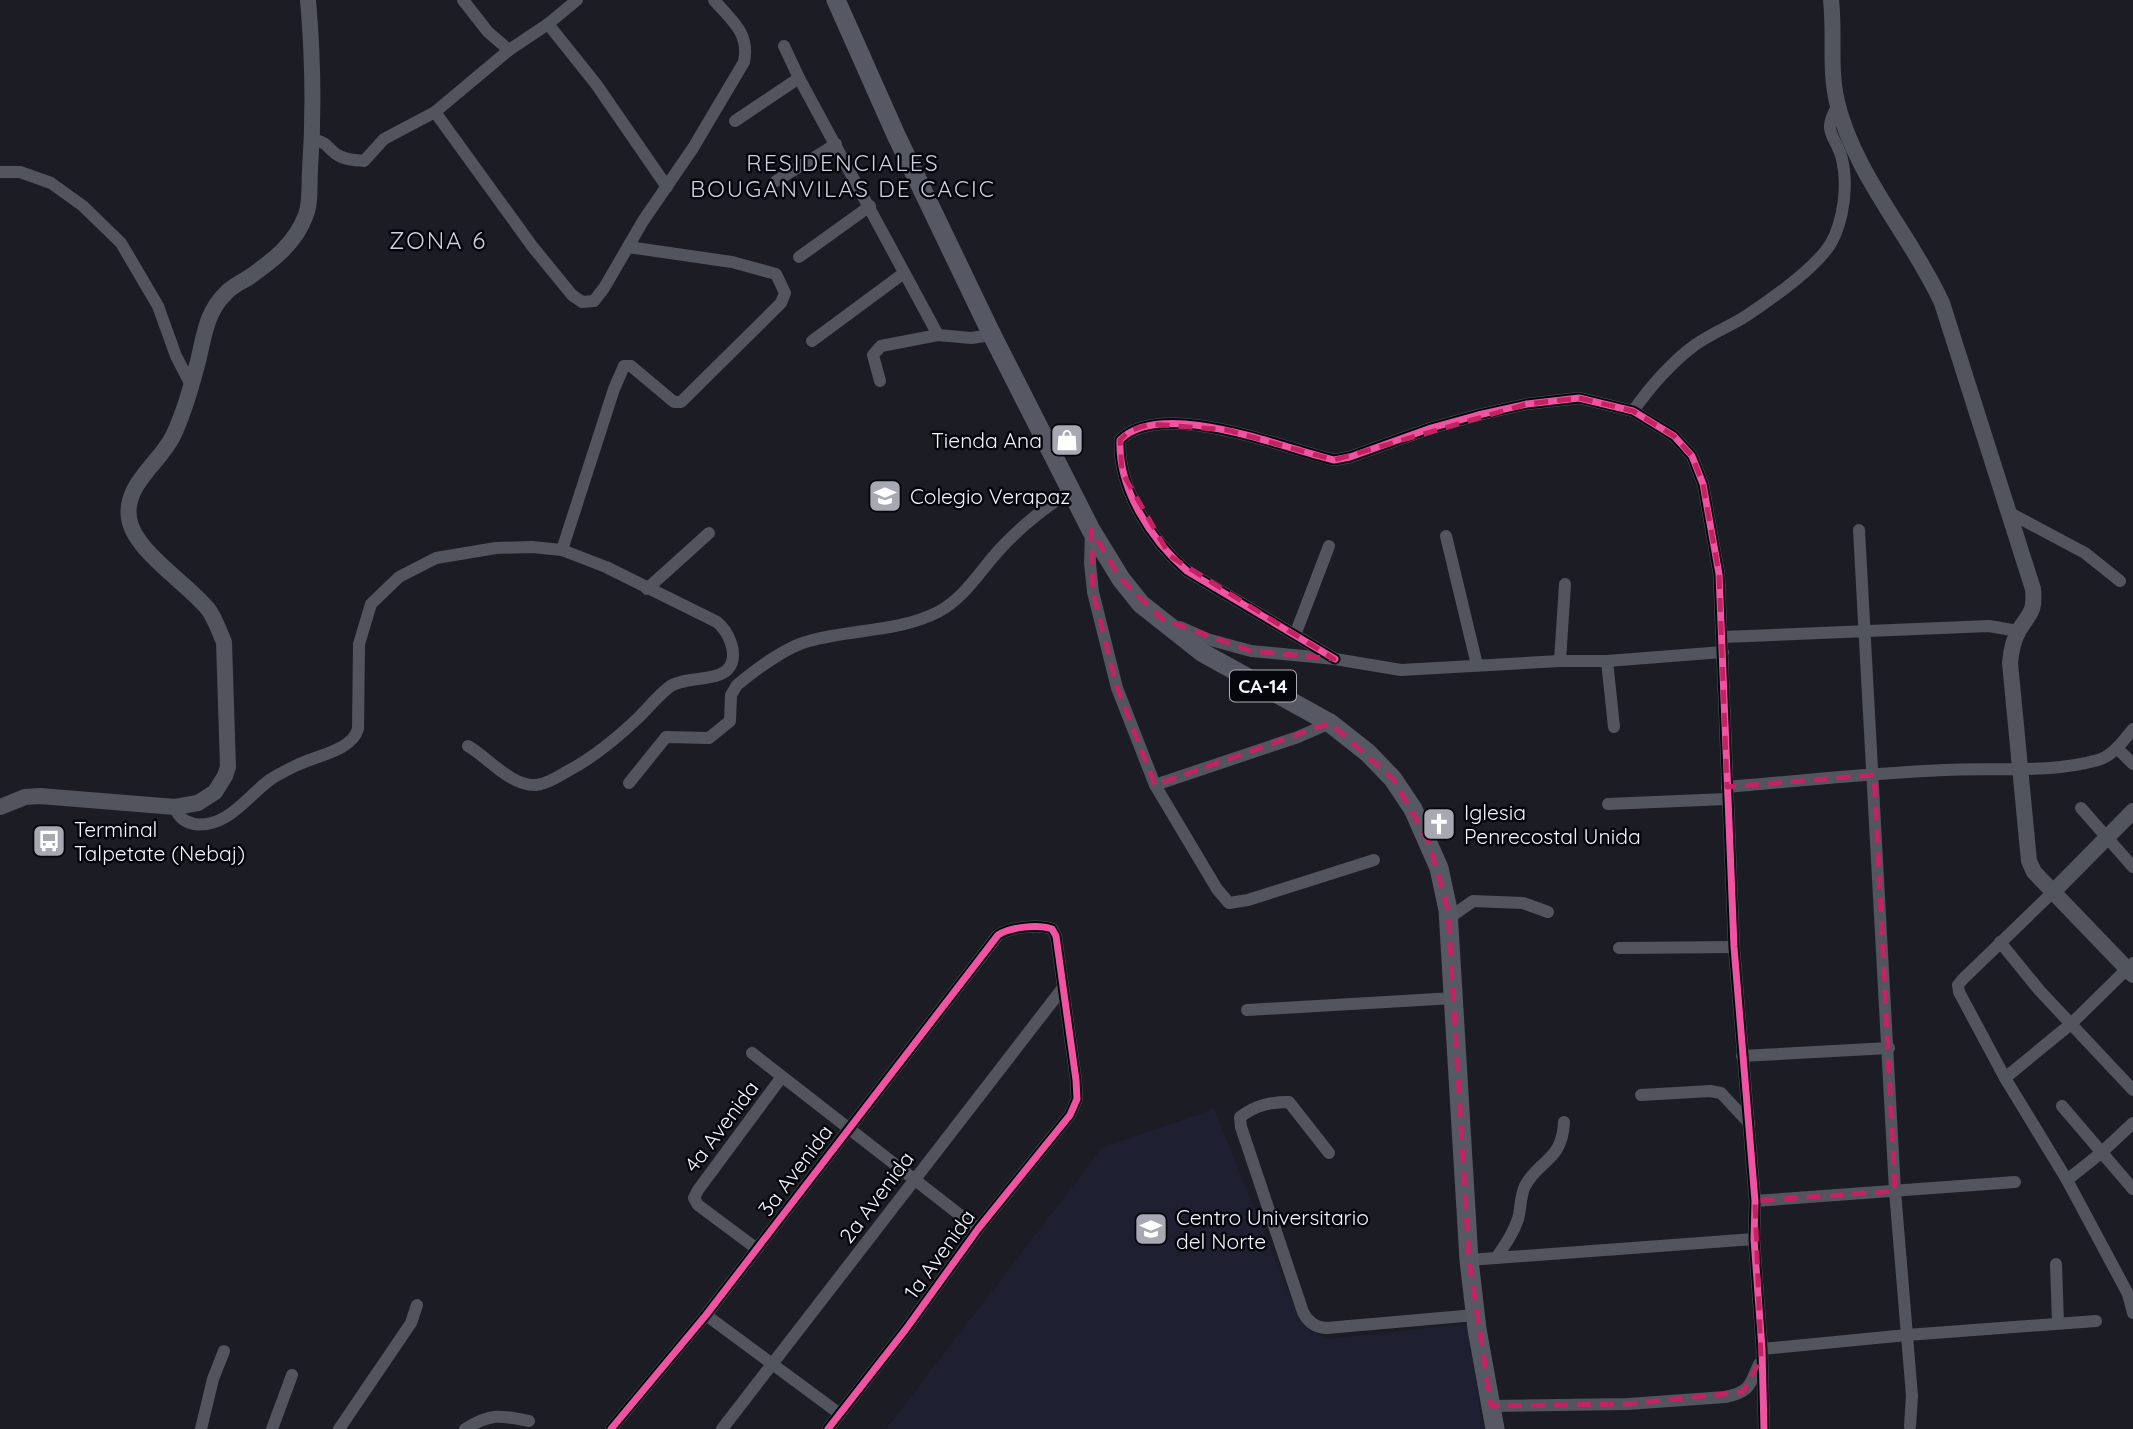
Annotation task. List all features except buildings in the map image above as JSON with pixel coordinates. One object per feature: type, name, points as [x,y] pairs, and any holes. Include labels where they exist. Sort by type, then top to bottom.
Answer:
[{"type":"highway","name":"CA-14","points":[[836,0],[896,135],[992,335],[1091,530],[1127,588],[1141,604],[1203,653],[1330,723],[1368,753],[1393,779],[1413,809],[1439,868],[1449,918],[1469,1260],[1475,1315],[1494,1429]]},
{"type":"street","points":[[0,807],[25,797],[40,796],[175,807],[198,803],[207,798],[215,792],[225,776],[228,757],[223,642],[208,609],[136,538],[128,511],[133,491],[172,437],[191,385],[203,333],[211,312],[226,292],[265,266],[299,231],[307,213],[312,139],[313,57],[308,0]]},
{"type":"street","points":[[463,0],[488,32],[509,50]]},
{"type":"street","points":[[312,139],[327,143],[336,154],[364,161],[384,139],[435,112],[509,50],[548,24],[577,0]]},
{"type":"street","points":[[435,112],[532,246],[572,295],[582,302],[594,301],[744,62],[747,47],[745,38],[714,0]]},
{"type":"street","points":[[1831,0],[1832,69],[1838,105],[1850,141],[1871,181],[1931,279],[1942,303],[2033,589],[2034,603],[2030,616],[2018,631],[2010,663],[2029,861],[2034,872],[2131,969],[2006,1078]]},
{"type":"street","points":[[548,24],[596,83],[667,187]]},
{"type":"street","points":[[784,46],[938,335]]},
{"type":"street","points":[[735,121],[799,78]]},
{"type":"street","points":[[1633,411],[1656,381],[1692,346],[1746,315],[1802,274],[1831,243],[1839,224],[1843,195],[1841,157],[1829,129],[1838,105]]},
{"type":"street","points":[[776,181],[836,144]]},
{"type":"street","points":[[0,172],[20,172],[51,183],[83,206],[121,243],[158,306],[176,356],[191,385]]},
{"type":"street","points":[[799,257],[870,206]]},
{"type":"street","points":[[562,550],[614,389],[624,366],[631,366],[639,371],[674,402],[681,402],[780,303],[785,293],[776,274],[732,262],[628,247]]},
{"type":"street","points":[[813,341],[904,273]]},
{"type":"street","points":[[880,381],[873,355],[881,346],[938,335],[971,338],[992,335]]},
{"type":"street","points":[[1335,659],[1187,571],[1170,556],[1139,511],[1122,472],[1120,440],[1129,431],[1150,424],[1227,430],[1334,460],[1350,457],[1431,428],[1527,404],[1580,398],[1633,411],[1674,436],[1692,456],[1703,485],[1720,574],[1726,793],[1734,947],[1755,1201],[1754,1239],[1764,1429]]},
{"type":"street","points":[[629,783],[666,737],[709,738],[730,721],[731,695],[737,685],[792,648],[812,640],[907,624],[940,611],[959,597],[1033,516],[1070,490]]},
{"type":"street","points":[[2008,512],[2085,553],[2120,581]]},
{"type":"street","points":[[1091,530],[1093,592],[1116,688],[1155,785],[1217,889],[1229,902],[1248,900],[1374,860]]},
{"type":"street","points":[[1859,530],[1895,1191],[1912,1396],[1910,1426]]},
{"type":"street","points":[[647,589],[709,533]]},
{"type":"street","points":[[1446,536],[1478,665]]},
{"type":"street","points":[[1295,635],[1329,546]]},
{"type":"street","points":[[175,807],[177,815],[188,822],[205,825],[221,820],[272,779],[356,737],[359,644],[371,604],[398,577],[436,558],[496,548],[562,550],[606,567],[668,597],[717,622],[725,629],[732,649],[730,668],[723,674],[670,685],[614,740],[585,762],[537,785],[518,782],[468,746]]},
{"type":"street","points":[[1560,661],[1565,584]]},
{"type":"street","points":[[1162,619],[1208,639],[1251,651],[1335,659],[1401,670],[1607,661],[1723,652]]},
{"type":"street","points":[[1723,637],[1989,626],[2018,631]]},
{"type":"street","points":[[1607,661],[1614,727]]},
{"type":"street","points":[[1155,785],[1298,737],[1330,723]]},
{"type":"street","points":[[1608,804],[1874,775],[1942,770],[2020,770],[2101,760],[2117,748],[2133,729]]},
{"type":"street","points":[[2117,748],[2133,764]]},
{"type":"street","points":[[2081,808],[2133,867]]},
{"type":"street","points":[[2133,811],[1958,985],[1959,992],[2006,1078],[2130,1291],[2133,1313]]},
{"type":"street","points":[[1449,918],[1473,901],[1523,903],[1548,912]]},
{"type":"street","name":"3a Avenida","points":[[611,1429],[706,1315],[994,940],[1004,931],[1044,927],[1052,929],[1056,936],[1062,989]]},
{"type":"street","points":[[2000,942],[2040,991],[2133,1090]]},
{"type":"street","points":[[1619,948],[1734,947]]},
{"type":"street","name":"1a Avenida","points":[[828,1429],[906,1329],[978,1229],[1070,1115],[1077,1099],[1062,989]]},
{"type":"street","name":"2a Avenida","points":[[722,1429],[1062,989]]},
{"type":"street","points":[[1247,1010],[1454,998]]},
{"type":"street","points":[[1742,1056],[1889,1048]]},
{"type":"street","points":[[752,1053],[978,1229]]},
{"type":"street","name":"4a Avenida","points":[[757,1249],[698,1205],[694,1198],[781,1078]]},
{"type":"street","points":[[1641,1096],[1710,1091],[1721,1093],[1749,1123]]},
{"type":"street","points":[[1329,1153],[1289,1102],[1268,1102],[1240,1117],[1241,1127],[1303,1312],[1309,1321],[1318,1327],[1327,1328],[1475,1315]]},
{"type":"street","points":[[2062,1106],[2133,1189]]},
{"type":"street","points":[[1496,1258],[1510,1237],[1518,1218],[1523,1188],[1550,1160],[1559,1146],[1564,1122]]},
{"type":"street","points":[[2067,1180],[2133,1123]]},
{"type":"street","points":[[1755,1201],[2015,1182]]},
{"type":"street","points":[[1469,1260],[1754,1239]]},
{"type":"street","points":[[2056,1264],[2058,1323]]},
{"type":"street","points":[[339,1429],[411,1324],[417,1305]]},
{"type":"street","points":[[706,1315],[840,1414]]},
{"type":"street","points":[[1762,1354],[1907,1335],[2096,1321]]},
{"type":"street","points":[[201,1429],[212,1379],[223,1351]]},
{"type":"street","points":[[1491,1406],[1628,1404],[1737,1395],[1748,1388],[1762,1354]]},
{"type":"street","points":[[272,1429],[292,1375]]},
{"type":"street","points":[[465,1429],[480,1419],[496,1414],[529,1421]]},
{"type":"highlighted area","points":[[1579,398],[1601,402],[1633,411],[1674,436],[1692,456],[1703,484],[1719,574],[1727,787],[1874,775],[1895,1191],[1755,1201],[1761,1359],[1743,1392],[1628,1404],[1491,1406],[1469,1260],[1448,910],[1428,840],[1393,779],[1330,723],[1155,785],[1117,688],[1093,592],[1091,530],[1121,579],[1162,619],[1251,651],[1334,659],[1170,556],[1122,472],[1120,440],[1129,431],[1150,424],[1227,430],[1334,460],[1527,404]]},
{"type":"shaded area","name":"Centro Universitario del Norte","points":[[1214,1109],[1296,1311],[1308,1330],[1329,1339],[1468,1324],[1483,1429],[886,1429],[1102,1148]]},
{"type":"cycle path","points":[[1335,659],[1187,571],[1174,558],[1149,529],[1131,495],[1121,458],[1120,440],[1139,428],[1164,424],[1193,425],[1255,437],[1334,460],[1478,415],[1527,404],[1579,398],[1633,411],[1674,436],[1692,456],[1703,484],[1719,574],[1734,947],[1755,1201],[1754,1239],[1762,1349],[1764,1429]]},
{"type":"cycle path","points":[[611,1429],[706,1315],[998,935],[1025,927],[1052,929],[1056,936],[1076,1080],[1077,1099],[1070,1115],[978,1229],[906,1329],[828,1429]]},
{"type":"place","name":"Tienda Ana","points":[[1067,440]]},
{"type":"place","name":"Colegio Verapaz","points":[[885,496]]},
{"type":"place","name":"Iglesia Penrecostal Unida","points":[[1439,824]]},
{"type":"place","name":"Terminal Talpetate (Nebaj)","points":[[49,841]]},
{"type":"place","name":"Centro Universitario del Norte","points":[[1151,1229]]},
{"type":"district","name":"RESIDENCIALES BOUGANVILAS DE CACIC","points":[[843,175]]},
{"type":"district","name":"ZONA 6","points":[[438,240]]}]
